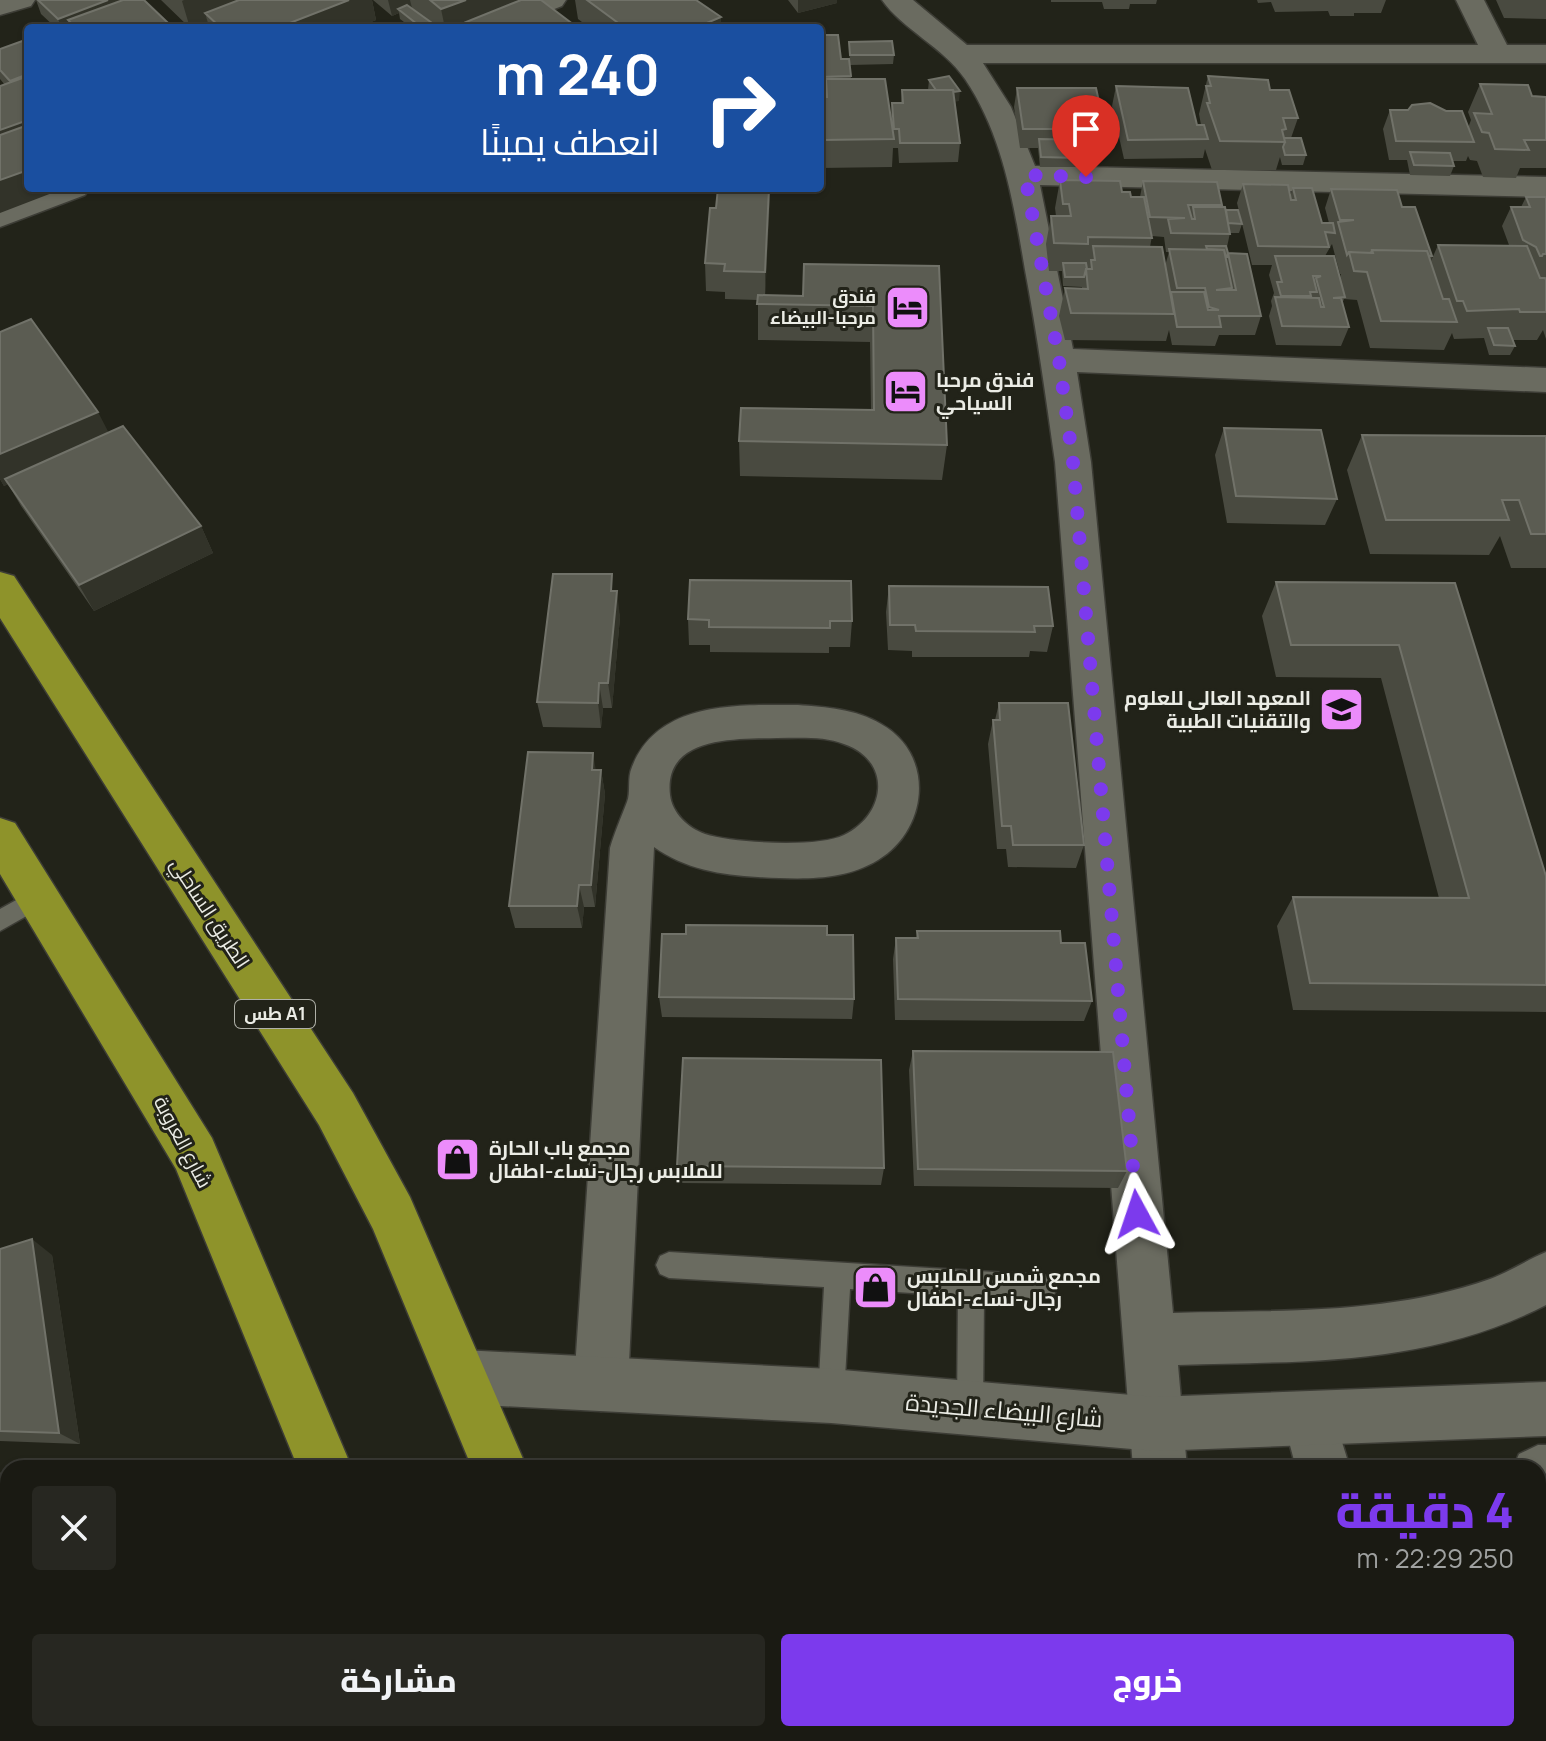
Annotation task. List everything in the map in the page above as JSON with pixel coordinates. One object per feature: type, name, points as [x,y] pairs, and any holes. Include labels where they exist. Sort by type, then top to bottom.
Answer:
[{"type":"highway","name":"الطريق الساحلي","points":[[0,586],[336,1109],[392,1214],[497,1460]]},
{"type":"highway","name":"شارع العروبة","points":[[0,836],[19,910],[195,1155],[322,1460]]},
{"type":"street","points":[[0,7],[21,0]]},
{"type":"street","points":[[490,24],[552,0]]},
{"type":"street","points":[[896,0],[960,54],[982,82],[1025,175],[1059,360],[1073,462],[1158,1446]]},
{"type":"street","points":[[1470,0],[1496,53]]},
{"type":"street","points":[[960,54],[1546,54]]},
{"type":"street","points":[[1025,175],[1546,187]]},
{"type":"street","points":[[0,217],[64,192]]},
{"type":"street","points":[[1059,360],[1546,380]]},
{"type":"street","points":[[601,1384],[632,848],[639,820],[649,805],[647,789],[651,772],[670,744],[695,729],[723,723],[849,728],[867,735],[882,747],[896,769],[899,781],[897,806],[891,822],[864,848],[833,859],[697,851],[666,833],[649,805]]},
{"type":"street","points":[[1147,1340],[1348,1334],[1393,1329],[1496,1303],[1546,1278]]},
{"type":"street","points":[[1496,1303],[1546,1314]]},
{"type":"street","name":"شارع البيضاء الجديدة","points":[[462,1377],[831,1396],[970,1409],[1158,1446],[1316,1444],[1546,1409]]},
{"type":"lane","points":[[669,1265],[1044,1288]]},
{"type":"lane","points":[[831,1396],[838,1276]]},
{"type":"lane","points":[[970,1409],[971,1284]]},
{"type":"building","points":[[38,0],[108,0],[58,19]]},
{"type":"building","points":[[123,0],[144,0],[168,23],[72,24],[68,20]]},
{"type":"building","points":[[239,0],[349,0],[287,24],[217,24],[205,13]]},
{"type":"building","points":[[430,0],[466,0],[441,9]]},
{"type":"building","points":[[521,0],[541,0],[573,24],[469,24],[466,22]]},
{"type":"building","points":[[587,0],[696,0],[721,17],[704,24],[620,24]]},
{"type":"building","points":[[407,5],[433,24],[417,24],[398,9]]},
{"type":"building","points":[[824,35],[838,35],[841,59],[849,59],[851,76],[824,77]]},
{"type":"building","points":[[24,40],[24,76],[10,81],[0,70],[0,49]]},
{"type":"building","points":[[892,41],[894,55],[850,55],[849,42]]},
{"type":"building","points":[[949,76],[960,91],[936,90],[929,80]]},
{"type":"building","points":[[1208,76],[1268,80],[1270,90],[1289,90],[1298,118],[1283,118],[1285,142],[1220,141],[1207,103],[1210,103],[1206,86],[1211,86]]},
{"type":"building","points":[[24,77],[24,121],[0,130],[0,86]]},
{"type":"building","points":[[826,79],[885,79],[894,139],[824,140],[824,97],[827,97]]},
{"type":"building","points":[[1480,84],[1528,85],[1532,96],[1546,97],[1546,140],[1524,140],[1529,150],[1495,149],[1489,133],[1482,132],[1474,113],[1492,114]]},
{"type":"building","points":[[1116,86],[1188,88],[1197,125],[1204,125],[1208,139],[1128,140]]},
{"type":"building","points":[[1017,88],[1096,88],[1105,129],[1023,129]]},
{"type":"building","points":[[902,90],[953,90],[960,143],[900,143],[899,129],[894,129],[892,103],[903,103]]},
{"type":"building","points":[[1430,103],[1446,111],[1462,111],[1474,142],[1396,141],[1390,110],[1408,110],[1412,105]]},
{"type":"building","points":[[24,126],[24,171],[0,180],[0,135]]},
{"type":"building","points":[[1284,138],[1301,138],[1306,155],[1285,155]]},
{"type":"building","points":[[1039,139],[1087,140],[1088,151],[1078,151],[1079,158],[1041,157]]},
{"type":"building","points":[[1410,152],[1450,153],[1454,166],[1414,165]]},
{"type":"building","points":[[1060,180],[1120,181],[1122,192],[1130,192],[1131,197],[1144,197],[1152,238],[1088,237],[1088,244],[1054,243],[1051,216],[1071,216],[1069,204],[1063,204]]},
{"type":"building","points":[[1143,181],[1217,182],[1222,205],[1188,205],[1192,219],[1195,219],[1193,207],[1225,207],[1230,234],[1171,233],[1168,219],[1185,218],[1150,217]]},
{"type":"building","points":[[1243,184],[1288,185],[1291,200],[1296,200],[1293,188],[1312,188],[1322,223],[1333,223],[1335,233],[1325,232],[1329,247],[1258,246]]},
{"type":"building","points":[[1331,189],[1397,190],[1402,207],[1415,207],[1432,256],[1427,251],[1372,250],[1371,253],[1349,252],[1347,255],[1338,222],[1354,220],[1340,220]]},
{"type":"building","points":[[718,192],[769,192],[765,272],[724,271],[725,264],[705,263],[710,208],[716,208]]},
{"type":"building","points":[[1526,197],[1546,197],[1546,254],[1542,256],[1536,247],[1523,240],[1511,207],[1530,207]]},
{"type":"building","points":[[1226,210],[1238,210],[1242,224],[1228,223]]},
{"type":"building","points":[[1438,245],[1527,246],[1540,278],[1546,280],[1546,312],[1520,312],[1519,309],[1467,311],[1463,301],[1457,301]]},
{"type":"building","points":[[1093,246],[1162,247],[1174,314],[1071,313],[1065,288],[1088,289],[1086,269],[1092,269],[1091,260],[1095,260]]},
{"type":"building","points":[[1206,246],[1226,246],[1227,257],[1224,250],[1207,249]]},
{"type":"building","points":[[1169,249],[1224,250],[1232,288],[1216,290],[1236,290],[1228,253],[1247,254],[1261,316],[1219,316],[1221,327],[1177,327],[1171,292],[1204,292],[1208,310],[1219,310],[1209,307],[1205,288],[1177,288]]},
{"type":"building","points":[[1372,250],[1427,251],[1443,299],[1449,299],[1457,322],[1381,321],[1367,272],[1354,271],[1349,252],[1373,253]]},
{"type":"building","points":[[1275,256],[1334,256],[1345,297],[1333,298],[1341,298],[1349,327],[1282,326],[1275,297],[1319,298],[1321,307],[1324,307],[1316,278],[1321,276],[1313,276],[1317,292],[1310,292],[1311,296],[1281,296],[1277,282],[1282,282]]},
{"type":"building","points":[[1063,263],[1086,263],[1084,277],[1065,277]]},
{"type":"building","points":[[804,264],[939,266],[947,445],[739,441],[741,408],[874,410],[873,306],[757,304],[758,295],[803,296]]},
{"type":"building","points":[[31,319],[98,412],[0,454],[0,332]]},
{"type":"building","points":[[1488,328],[1508,328],[1515,346],[1494,345]]},
{"type":"building","points":[[123,426],[201,526],[79,585],[5,479]]},
{"type":"building","points":[[1224,428],[1321,430],[1337,499],[1236,496]]},
{"type":"building","points":[[1362,435],[1546,436],[1546,534],[1531,534],[1519,500],[1502,500],[1509,520],[1386,520]]},
{"type":"building","points":[[553,574],[612,574],[611,591],[617,591],[608,683],[599,683],[598,703],[537,702]]},
{"type":"building","points":[[690,580],[851,581],[852,621],[830,621],[830,628],[709,627],[709,620],[688,619]]},
{"type":"building","points":[[1276,582],[1455,583],[1546,876],[1546,985],[1310,983],[1293,897],[1469,898],[1399,645],[1291,645]]},
{"type":"building","points":[[889,586],[1048,587],[1053,626],[1034,626],[1035,632],[916,631],[915,625],[890,625]]},
{"type":"building","points":[[999,703],[1068,703],[1084,845],[1013,845],[1011,826],[1002,826],[993,720],[1000,720]]},
{"type":"building","points":[[528,752],[593,753],[592,770],[601,770],[591,885],[579,885],[577,906],[509,906]]},
{"type":"building","points":[[686,925],[827,926],[827,935],[853,935],[854,999],[659,997],[662,934],[686,934]]},
{"type":"building","points":[[917,931],[1060,931],[1061,943],[1085,943],[1092,1001],[898,999],[896,938],[918,938]]},
{"type":"building","points":[[913,1051],[1113,1052],[1127,1171],[918,1169]]},
{"type":"building","points":[[683,1058],[881,1060],[884,1168],[677,1166]]},
{"type":"building","points":[[32,1239],[59,1433],[0,1431],[0,1249]]},
{"type":"place","name":"فندق مرحبا-البيضاء","points":[[907,307]]},
{"type":"place","name":"فندق مرحبا السياحي","points":[[905,392]]},
{"type":"place","name":"المعهد العالي للعلوم والتقنيات الطبية","points":[[1342,710]]},
{"type":"place","name":"مجمع باب الحارة للملابس رجال-نساء-اطفال","points":[[458,1160]]},
{"type":"place","name":"مجمع شمس للملابس رجال-نساء-اطفال","points":[[876,1288]]},
{"type":"route","points":[[1086,177],[1025,175],[1059,360],[1073,462],[1137,1214]]}]
